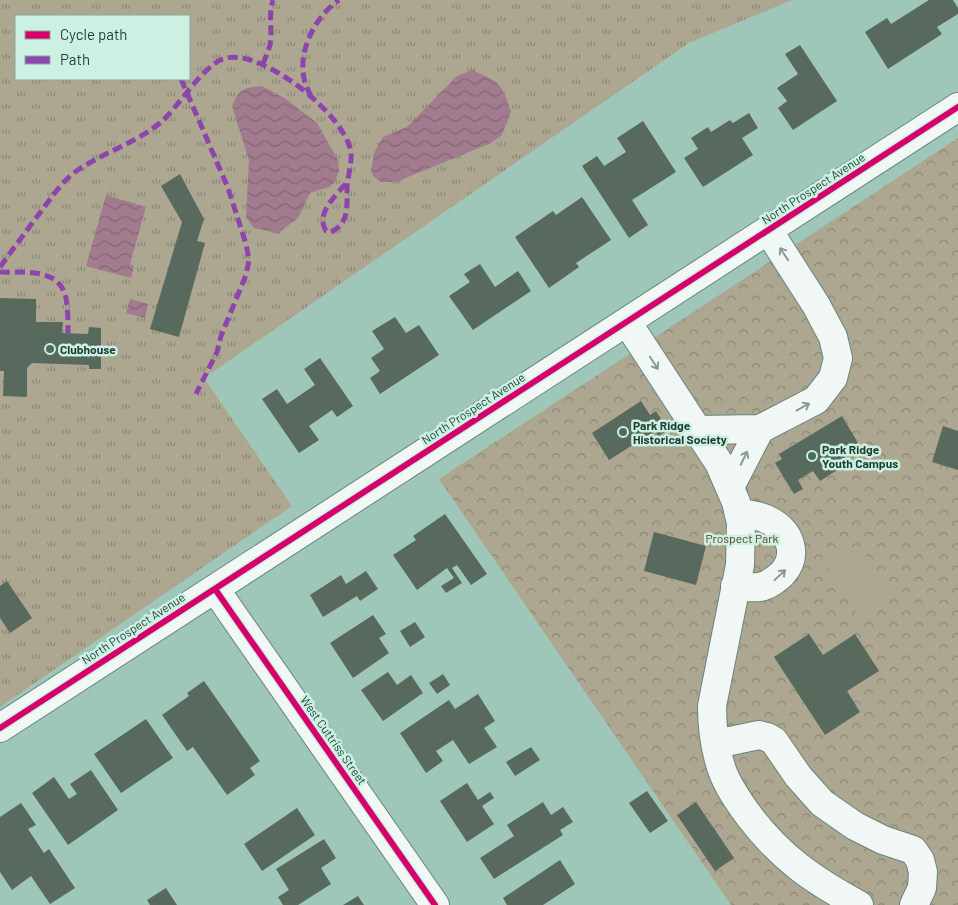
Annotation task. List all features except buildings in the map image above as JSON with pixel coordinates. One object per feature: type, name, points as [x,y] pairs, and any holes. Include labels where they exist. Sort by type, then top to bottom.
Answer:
[{"type":"street","name":"North Prospect Avenue","points":[[0,728],[958,107]]},
{"type":"street","points":[[698,430],[760,429],[816,400],[833,378],[838,358],[833,338],[816,305],[768,230]]},
{"type":"street","points":[[627,322],[719,463],[736,502],[741,523],[740,566],[712,706],[712,726],[722,770],[737,799],[760,830],[786,858],[828,888],[859,905]]},
{"type":"street","points":[[730,487],[760,429]]},
{"type":"street","points":[[735,586],[758,587],[768,584],[787,568],[791,559],[790,546],[780,528],[758,516],[739,514]]},
{"type":"street","name":"West Cuttriss Street","points":[[214,589],[434,905]]},
{"type":"street","points":[[716,744],[759,735],[774,741],[798,776],[822,803],[855,826],[883,840],[912,850],[920,860],[923,872],[922,888],[914,905]]},
{"type":"green space","points":[[0,0],[792,0],[689,43],[204,378],[292,506],[0,707]]},
{"type":"green space","name":"Prospect Park","points":[[958,138],[958,905],[731,905],[439,479]]},
{"type":"green space","points":[[858,544],[893,598],[861,619],[826,565]]},
{"type":"water","points":[[472,70],[494,81],[505,95],[511,112],[502,135],[491,143],[396,182],[381,182],[374,177],[371,171],[374,153],[383,137],[407,127],[457,76]]},
{"type":"water","points":[[262,86],[286,99],[317,123],[338,160],[339,170],[335,182],[329,187],[310,193],[298,218],[278,233],[254,228],[246,217],[249,160],[232,106],[237,96],[243,90]]},
{"type":"water","points":[[106,195],[146,207],[130,264],[134,266],[131,278],[86,266]]},
{"type":"water","points":[[130,299],[148,304],[145,318],[126,313]]},
{"type":"marked path","points":[[263,64],[271,41],[273,0]]},
{"type":"marked path","points":[[311,96],[304,78],[303,67],[306,45],[316,24],[339,0]]},
{"type":"marked path","points":[[0,267],[55,192],[75,172],[140,137],[160,123],[209,68],[226,58],[242,58],[261,64],[281,74],[319,104],[335,121],[346,138],[351,153],[346,214],[337,229],[331,232],[326,231],[323,224],[325,211],[347,182]]},
{"type":"marked path","points":[[181,80],[228,188],[246,244],[249,260],[246,275],[221,336],[217,352],[196,394]]},
{"type":"marked path","points":[[0,272],[30,272],[49,276],[56,281],[62,288],[66,298],[68,333]]},
{"type":"cycle path","points":[[0,728],[958,107]]},
{"type":"cycle path","points":[[215,589],[435,905]]},
{"type":"place","name":"Clubhouse","points":[[50,349]]},
{"type":"place","name":"Park Ridge Historical Society","points":[[623,432]]},
{"type":"place","name":"Park Ridge Youth Campus","points":[[812,456]]}]
